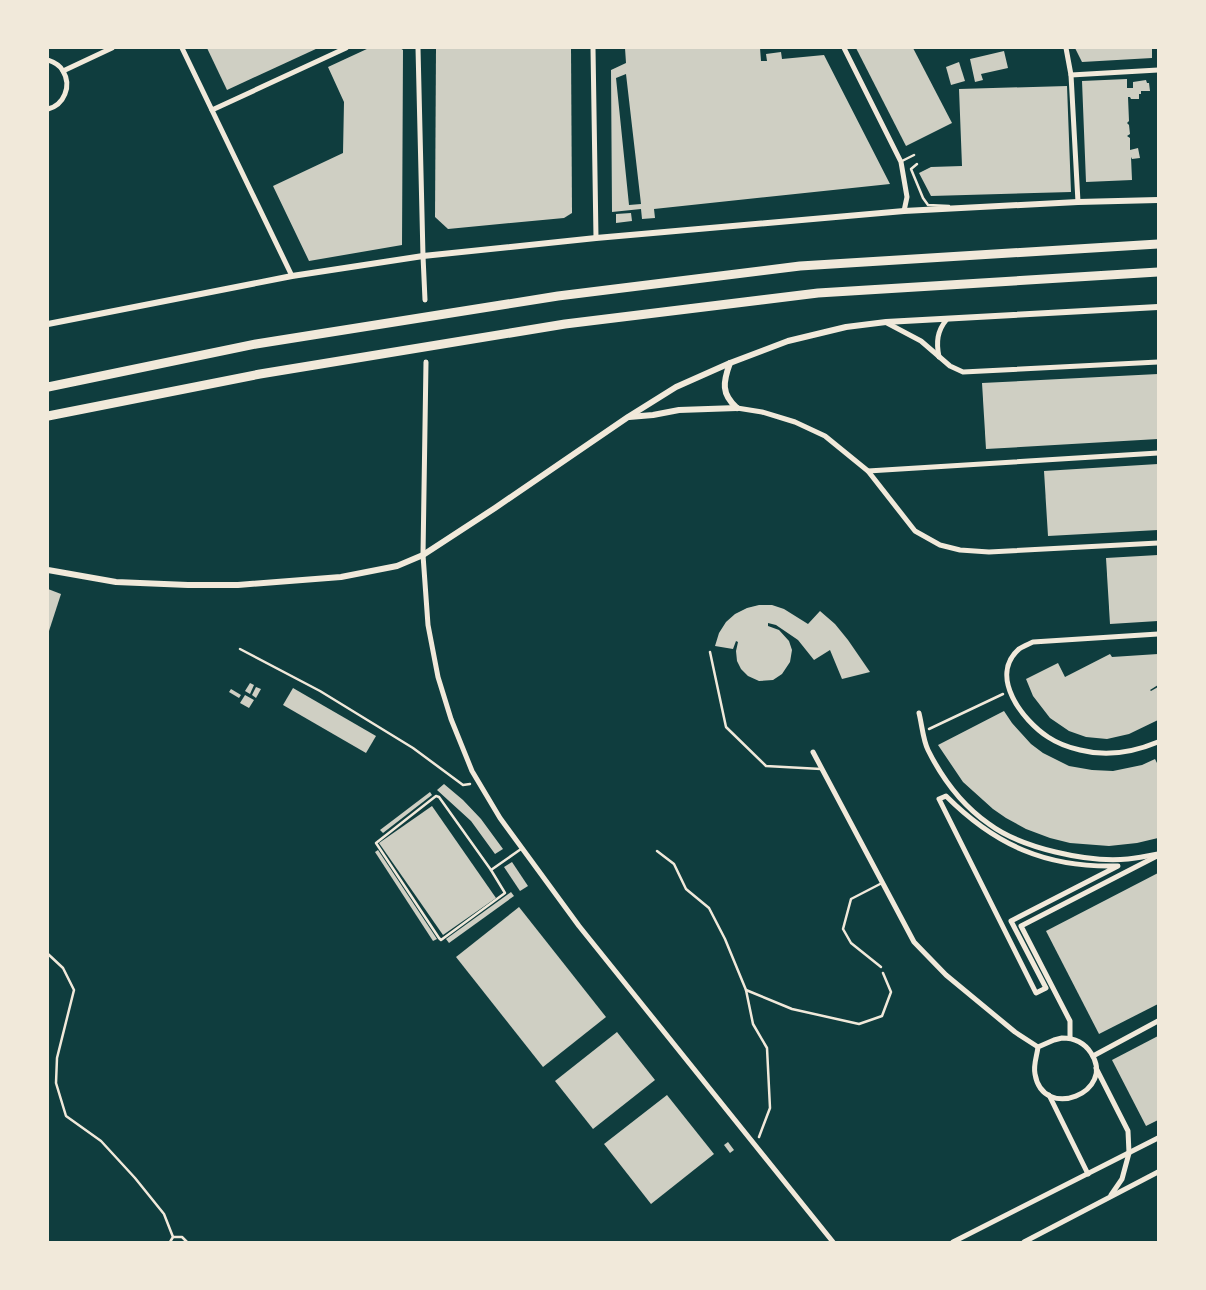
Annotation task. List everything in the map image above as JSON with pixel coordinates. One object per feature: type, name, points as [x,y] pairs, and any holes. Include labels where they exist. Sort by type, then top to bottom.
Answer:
[{"type":"highway","points":[[48,386],[256,344],[558,296],[800,266],[1158,244]]},
{"type":"highway","points":[[48,416],[260,374],[565,324],[818,293],[1158,272]]},
{"type":"street","points":[[63,71],[112,48]]},
{"type":"street","points":[[182,48],[292,276]]},
{"type":"street","points":[[212,110],[346,48]]},
{"type":"street","points":[[418,48],[425,300]]},
{"type":"street","points":[[593,48],[596,238]]},
{"type":"street","points":[[844,48],[901,162],[907,197],[904,211]]},
{"type":"street","points":[[1066,48],[1072,75],[1078,202]]},
{"type":"street","points":[[48,60],[56,63],[63,71],[67,81],[66,92],[61,102],[48,109]]},
{"type":"street","points":[[1072,75],[1158,70]]},
{"type":"street","points":[[48,324],[292,276],[423,256],[596,238],[904,211],[1158,200]]},
{"type":"street","points":[[48,570],[116,582],[238,585],[341,577],[397,566],[422,555],[628,417],[676,388],[730,363],[788,341],[846,327],[886,322],[1158,307]]},
{"type":"street","points":[[939,357],[937,346],[940,328],[947,320]]},
{"type":"street","points":[[886,322],[921,341],[950,366],[963,372],[1158,362]]},
{"type":"street","points":[[426,362],[422,555],[428,625],[438,677],[451,719],[472,771],[500,818],[579,926],[833,1242]]},
{"type":"street","points":[[730,363],[724,386],[728,400],[737,408]]},
{"type":"street","points":[[628,417],[653,416],[679,410],[737,408],[762,412],[795,422],[825,436],[868,471],[915,531],[940,545],[960,550],[989,552],[1158,543]]},
{"type":"street","points":[[868,471],[1158,453]]},
{"type":"street","points":[[1158,634],[1033,642],[1019,649],[1009,663],[1007,675],[1009,691],[1024,717],[1049,738],[1080,750],[1111,754],[1142,749],[1158,742]]},
{"type":"street","points":[[919,713],[928,749],[947,781],[967,806],[990,825],[1022,841],[1058,853],[1088,858],[1127,859],[1158,855]]},
{"type":"street","points":[[813,752],[914,942],[946,975],[1038,1048]]},
{"type":"street","points":[[946,796],[977,824],[1019,849],[1065,864],[1118,866],[1011,921],[1046,988],[1036,993],[939,799],[946,796]]},
{"type":"street","points":[[1070,1038],[1070,1020],[1022,926],[1158,855]]},
{"type":"street","points":[[1093,1056],[1158,1021]]},
{"type":"street","points":[[1038,1048],[1054,1040],[1070,1038],[1079,1041],[1093,1056],[1096,1068],[1128,1131],[1129,1153],[1122,1179],[1110,1197]]},
{"type":"street","points":[[1038,1048],[1034,1073],[1037,1082],[1048,1095],[1088,1174]]},
{"type":"street","points":[[1048,1095],[1059,1099],[1070,1099],[1080,1095],[1089,1088],[1094,1079],[1096,1068]]},
{"type":"street","points":[[953,1242],[1158,1138]]},
{"type":"street","points":[[1024,1242],[1158,1172]]},
{"type":"lane","points":[[901,162],[914,155]]},
{"type":"lane","points":[[917,164],[911,170],[922,198],[928,204],[966,208]]},
{"type":"lane","points":[[710,652],[726,727],[766,766],[822,769]]},
{"type":"lane","points":[[436,796],[439,797],[490,870],[505,892],[504,895],[441,940],[376,843],[436,796]]},
{"type":"lane","points":[[490,870],[522,848]]},
{"type":"lane","points":[[881,966],[851,943],[843,929],[851,899],[882,884]]},
{"type":"path","points":[[240,649],[320,692],[414,748],[463,785],[478,782]]},
{"type":"path","points":[[924,732],[1009,691]]},
{"type":"path","points":[[657,851],[674,864],[686,889],[709,908],[725,938],[746,990],[753,1024],[767,1048],[770,1108],[760,1137],[752,1142]]},
{"type":"path","points":[[48,954],[63,968],[74,990],[57,1058],[56,1083],[66,1116],[101,1141],[135,1178],[164,1214],[173,1238]]},
{"type":"path","points":[[746,990],[792,1009],[859,1024],[882,1016],[891,992],[881,966]]},
{"type":"path","points":[[170,1242],[173,1238],[182,1237],[188,1242]]},
{"type":"building","points":[[207,48],[318,48],[227,90]]},
{"type":"building","points":[[369,48],[400,48],[403,50],[402,245],[309,261],[273,186],[343,153],[344,102],[328,67]]},
{"type":"building","points":[[436,48],[571,48],[572,213],[564,218],[448,229],[435,217]]},
{"type":"building","points":[[625,48],[760,48],[761,61],[767,61],[766,54],[781,52],[782,59],[824,55],[890,184],[654,209],[655,218],[642,219],[641,209],[612,212],[611,70],[626,63]],"holes":[[[626,74],[641,204],[629,205],[616,78]]]},
{"type":"building","points":[[856,48],[913,48],[952,123],[906,146]]},
{"type":"building","points":[[1075,48],[1152,48],[1152,58],[1082,62]]},
{"type":"building","points":[[1004,51],[1008,68],[981,74],[983,80],[975,82],[970,59]]},
{"type":"building","points":[[959,62],[965,81],[951,85],[946,67]]},
{"type":"building","points":[[1127,79],[1127,88],[1133,88],[1133,82],[1146,80],[1149,83],[1150,91],[1141,91],[1139,99],[1128,97],[1129,121],[1127,123],[1130,134],[1127,136],[1130,138],[1130,150],[1138,148],[1140,158],[1132,159],[1131,157],[1132,180],[1086,182],[1082,81]]},
{"type":"building","points":[[1067,86],[1071,192],[931,196],[919,173],[931,167],[962,166],[959,89]]},
{"type":"building","points":[[631,213],[632,221],[616,223],[616,214]]},
{"type":"building","points":[[1158,374],[1158,439],[986,449],[982,383]]},
{"type":"building","points":[[1158,464],[1158,530],[1048,536],[1044,471]]},
{"type":"building","points":[[1158,555],[1158,621],[1110,624],[1106,558]]},
{"type":"building","points":[[48,589],[61,594],[48,634]]},
{"type":"building","points":[[759,605],[772,605],[784,609],[808,624],[820,611],[835,624],[870,672],[842,679],[830,650],[814,660],[798,640],[776,625],[768,623],[768,626],[779,630],[789,641],[792,650],[790,662],[782,674],[773,680],[759,681],[748,676],[741,669],[737,661],[736,651],[738,642],[736,641],[733,649],[715,646],[719,633],[726,622],[735,614]]},
{"type":"building","points":[[1110,654],[1112,657],[1158,654],[1158,685],[1150,690],[1158,687],[1158,720],[1129,734],[1107,739],[1086,737],[1069,731],[1050,718],[1033,696],[1026,679],[1058,663],[1065,677]]},
{"type":"building","points":[[250,683],[254,685],[250,694],[245,691]]},
{"type":"building","points":[[256,687],[261,689],[256,698],[252,695]]},
{"type":"building","points":[[293,688],[376,736],[366,753],[283,705]]},
{"type":"building","points":[[231,689],[241,695],[239,698],[229,692]]},
{"type":"building","points":[[245,695],[254,700],[249,708],[240,703]]},
{"type":"building","points":[[1004,711],[1031,744],[1043,753],[1069,766],[1113,771],[1142,765],[1155,759],[1158,765],[1158,838],[1137,843],[1109,846],[1070,843],[1026,829],[993,809],[963,782],[938,745]]},
{"type":"building","points":[[444,784],[481,819],[503,849],[495,854],[471,821],[437,790]]},
{"type":"building","points":[[430,792],[432,795],[383,833],[380,830]]},
{"type":"building","points":[[432,806],[496,898],[443,935],[379,843]]},
{"type":"building","points":[[378,850],[437,939],[433,941],[375,852]]},
{"type":"building","points":[[512,862],[528,886],[520,891],[504,867]]},
{"type":"building","points":[[1158,873],[1158,1004],[1099,1034],[1046,931]]},
{"type":"building","points":[[511,892],[514,896],[449,943],[446,939]]},
{"type":"building","points":[[519,907],[606,1017],[543,1067],[456,957]]},
{"type":"building","points":[[617,1032],[655,1080],[593,1129],[555,1081]]},
{"type":"building","points":[[1158,1036],[1158,1120],[1146,1126],[1112,1060]]},
{"type":"building","points":[[667,1095],[714,1154],[651,1204],[604,1144]]},
{"type":"building","points":[[728,1142],[734,1150],[730,1153],[724,1145]]}]
